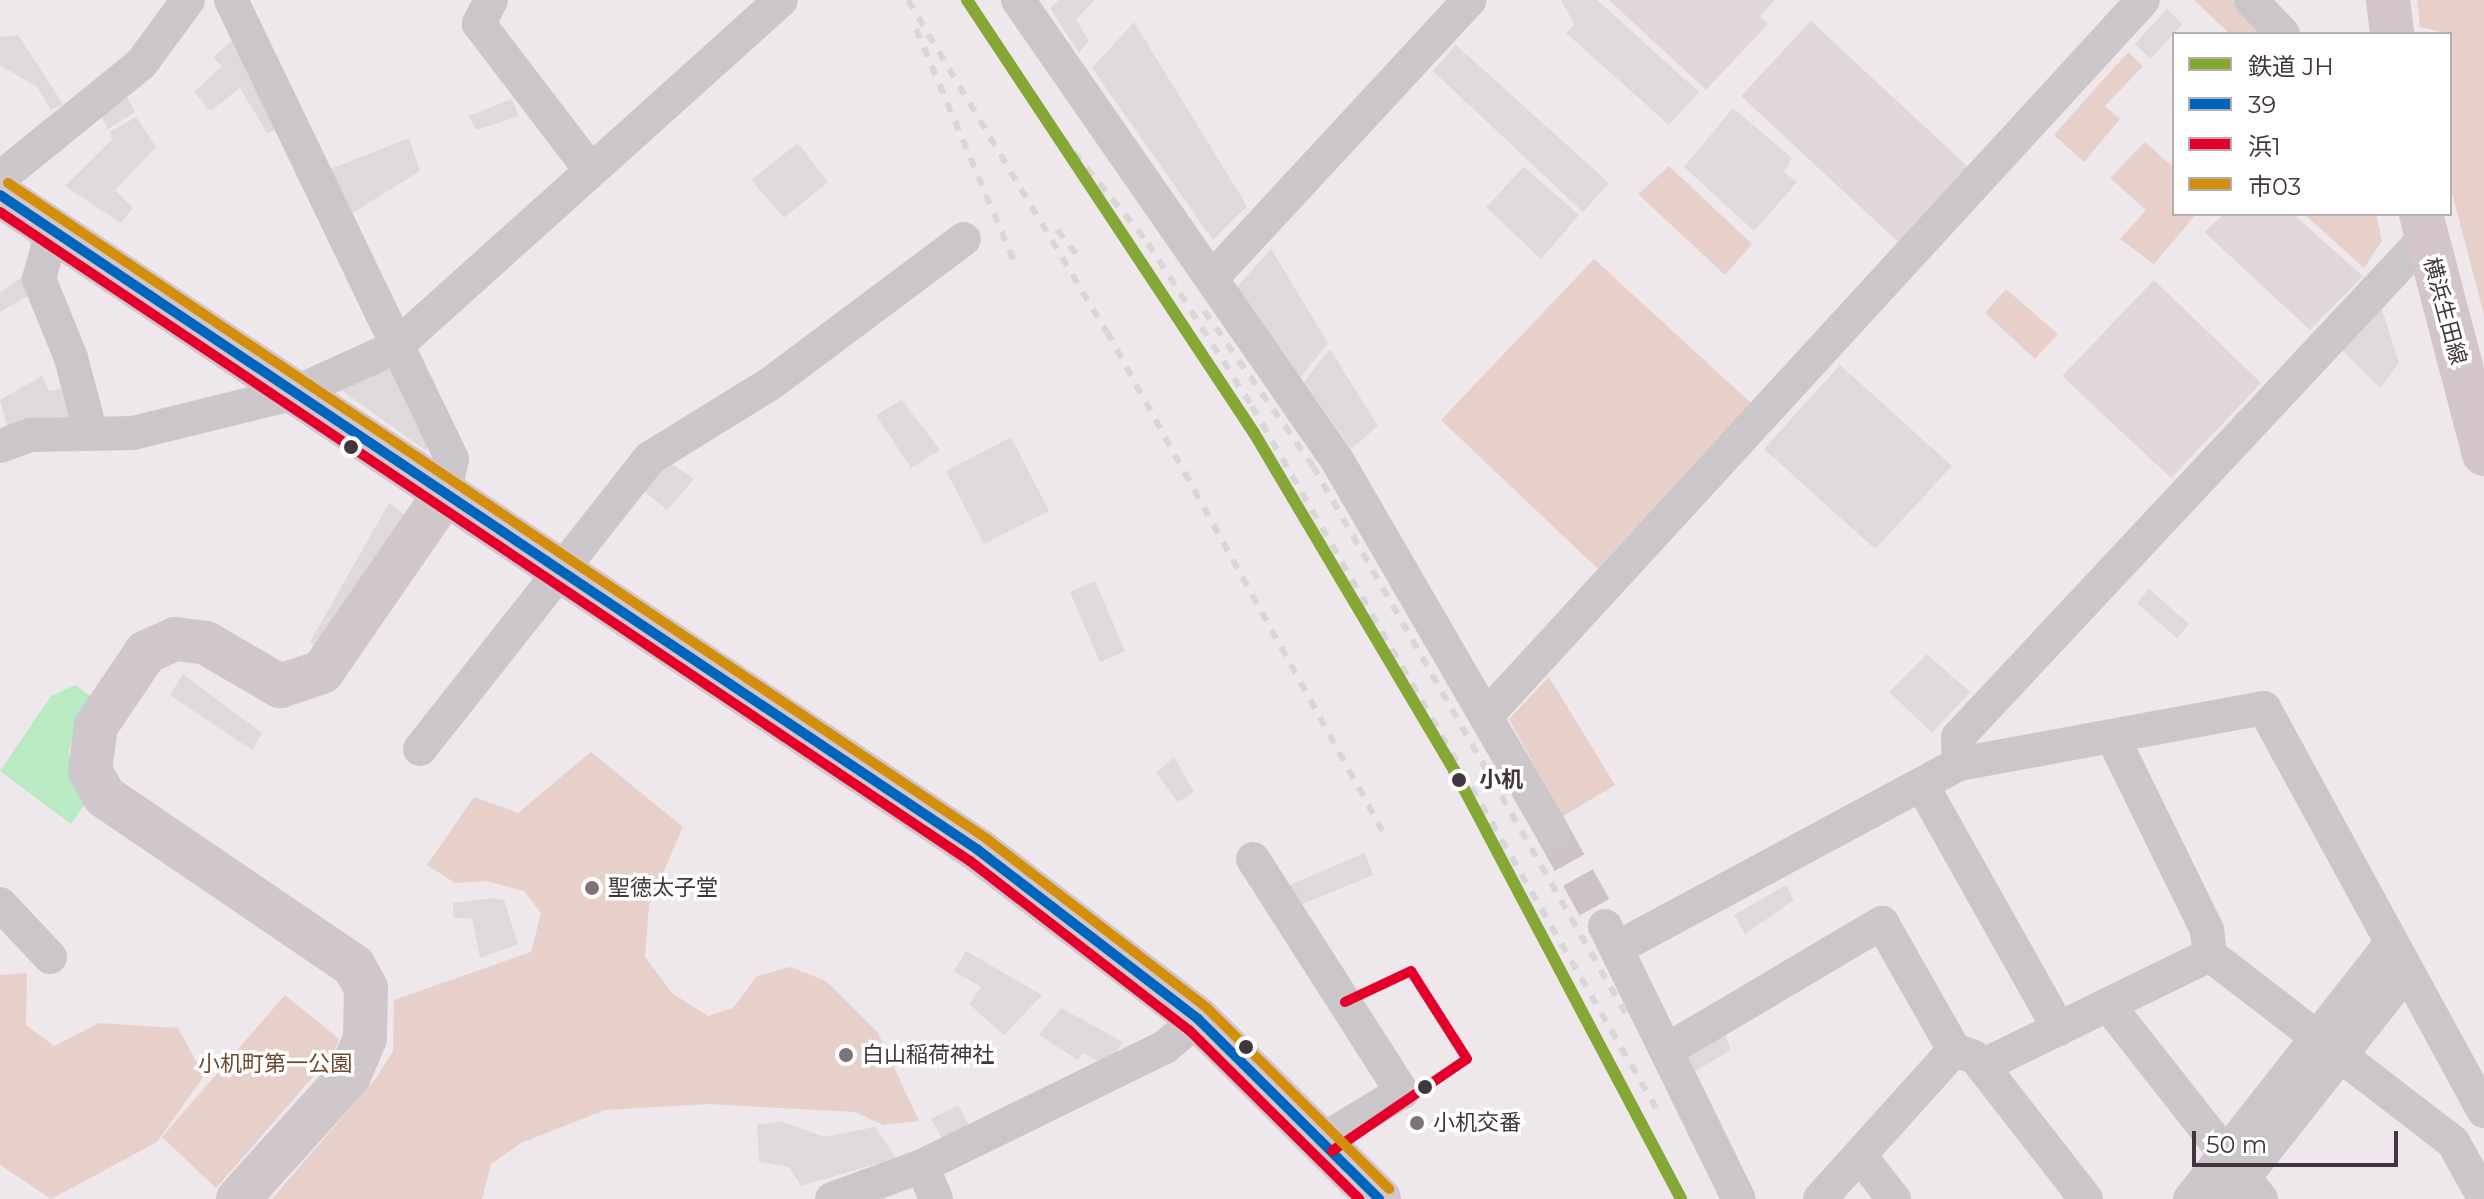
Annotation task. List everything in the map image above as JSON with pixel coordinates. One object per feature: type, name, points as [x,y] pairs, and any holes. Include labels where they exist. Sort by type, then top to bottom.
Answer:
[{"type":"main road","points":[[2388,0],[2392,32]]},
{"type":"main road","points":[[0,195],[53,228],[292,394],[560,568],[978,850],[1198,1019],[1324,1139],[1363,1194]]},
{"type":"main road","name":"横浜生田線","points":[[2423,226],[2484,454]]},
{"type":"street","points":[[0,178],[141,64],[188,0]]},
{"type":"street","points":[[231,0],[394,348],[452,459],[444,495],[322,672],[280,686],[206,643],[160,643],[146,652],[92,738],[90,771],[104,796],[354,966],[366,988],[365,1038],[349,1076],[238,1199]]},
{"type":"street","points":[[491,0],[479,24],[590,169]]},
{"type":"street","points":[[0,446],[31,435],[133,433],[292,394],[394,348],[781,0]]},
{"type":"street","points":[[1018,0],[1337,460],[1553,833]]},
{"type":"street","points":[[1212,278],[1469,0]]},
{"type":"street","points":[[1487,715],[2143,0]]},
{"type":"street","points":[[2251,0],[2281,32]]},
{"type":"street","points":[[1959,764],[1958,737],[2423,226]]},
{"type":"street","points":[[53,228],[39,279],[71,358],[91,433]]},
{"type":"street","points":[[420,749],[560,568],[664,445],[770,384],[964,239]]},
{"type":"street","points":[[1739,1199],[1611,937],[1959,764],[2264,708],[2484,1111]]},
{"type":"street","points":[[2113,738],[2207,930],[2210,955],[2453,1142],[2484,1198]]},
{"type":"street","points":[[1922,785],[2059,1029]]},
{"type":"street","points":[[1253,859],[1402,1092],[1324,1139]]},
{"type":"street","points":[[0,904],[50,957]]},
{"type":"street","points":[[1667,1050],[1882,923],[1968,1058],[2086,1199]]},
{"type":"street","points":[[1820,1199],[1860,1156],[1968,1058],[2059,1029],[2210,955]]},
{"type":"street","points":[[2190,1199],[2240,1182],[2329,1046],[2398,958]]},
{"type":"street","points":[[2109,1006],[2240,1182]]},
{"type":"street","points":[[832,1199],[922,1166],[1165,1047],[1198,1019]]},
{"type":"street","points":[[1860,1156],[1894,1199]]},
{"type":"street","points":[[922,1166],[936,1199]]},
{"type":"shaded area","points":[[1059,0],[1094,0],[1076,20],[1089,41],[1079,53],[1050,8]]},
{"type":"shaded area","points":[[1561,0],[1597,0],[1699,92],[1669,125],[1566,33],[1574,24]]},
{"type":"shaded area","points":[[1609,0],[1775,0],[1760,16],[1768,24],[1706,90]]},
{"type":"shaded area","points":[[2167,9],[2182,24],[2151,59],[2135,44]]},
{"type":"shaded area","points":[[1811,21],[1968,167],[1898,242],[1741,96]]},
{"type":"shaded area","points":[[1134,22],[1247,206],[1213,240],[1092,68]]},
{"type":"shaded area","points":[[18,35],[63,104],[51,110],[37,87],[0,65],[0,37]]},
{"type":"shaded area","points":[[236,38],[281,127],[267,133],[240,88],[210,111],[194,92],[222,66],[213,57]]},
{"type":"shaded area","points":[[1456,45],[1609,183],[1583,212],[1433,71]]},
{"type":"shaded area","points":[[127,97],[135,112],[108,129],[100,112]]},
{"type":"shaded area","points":[[512,99],[519,116],[476,130],[469,116]]},
{"type":"shaded area","points":[[1733,108],[1792,158],[1784,172],[1797,182],[1754,231],[1684,167]]},
{"type":"shaded area","points":[[136,117],[156,147],[115,190],[133,208],[121,223],[65,186],[113,139],[110,132]]},
{"type":"shaded area","points":[[409,138],[420,171],[346,217],[328,170]]},
{"type":"shaded area","points":[[798,143],[828,182],[784,218],[751,180]]},
{"type":"shaded area","points":[[1524,167],[1579,215],[1541,259],[1486,207]]},
{"type":"shaded area","points":[[2222,216],[2295,216],[2363,276],[2310,330],[2204,232]]},
{"type":"shaded area","points":[[1271,249],[1328,343],[1300,378],[1237,287]]},
{"type":"shaded area","points":[[27,274],[33,293],[0,312],[0,292]]},
{"type":"shaded area","points":[[2154,280],[2261,383],[2171,478],[2062,376]]},
{"type":"shaded area","points":[[2381,306],[2399,363],[2380,388],[2341,349]]},
{"type":"shaded area","points":[[1330,349],[1378,426],[1351,449],[1304,382]]},
{"type":"shaded area","points":[[392,359],[437,441],[425,450],[334,385]]},
{"type":"shaded area","points":[[1840,365],[1952,466],[1875,549],[1764,449]]},
{"type":"shaded area","points":[[42,376],[49,391],[67,387],[74,418],[8,429],[0,400]]},
{"type":"shaded area","points":[[902,400],[940,450],[911,468],[876,415]]},
{"type":"shaded area","points":[[1011,437],[1049,511],[984,544],[946,471]]},
{"type":"shaded area","points":[[665,459],[694,479],[667,510],[639,487]]},
{"type":"shaded area","points":[[389,503],[407,516],[323,651],[310,642]]},
{"type":"shaded area","points":[[1095,581],[1125,651],[1100,662],[1070,592]]},
{"type":"shaded area","points":[[2149,589],[2189,624],[2177,638],[2137,603]]},
{"type":"shaded area","points":[[1927,654],[1970,692],[1932,733],[1889,692]]},
{"type":"shaded area","points":[[183,674],[262,733],[252,750],[170,695]]},
{"type":"shaded area","points":[[75,685],[92,697],[69,749],[70,770],[86,803],[71,824],[0,771],[51,696]]},
{"type":"shaded area","points":[[1174,757],[1194,792],[1178,802],[1156,773]]},
{"type":"shaded area","points":[[1365,853],[1373,875],[1298,906],[1289,885]]},
{"type":"shaded area","points":[[1786,885],[1794,900],[1745,934],[1734,915]]},
{"type":"shaded area","points":[[493,898],[504,900],[518,944],[480,958],[472,919],[453,917],[453,903]]},
{"type":"shaded area","points":[[966,951],[1042,995],[1004,1035],[969,1004],[981,987],[954,971]]},
{"type":"shaded area","points":[[1061,1008],[1123,1042],[1107,1066],[1083,1053],[1078,1060],[1039,1035]]},
{"type":"shaded area","points":[[1724,1031],[1731,1050],[1694,1072],[1685,1054]]},
{"type":"shaded area","points":[[958,1105],[969,1125],[942,1138],[931,1119]]},
{"type":"shaded area","points":[[781,1121],[824,1137],[875,1127],[896,1158],[801,1186],[789,1167],[759,1162],[757,1125]]},
{"type":"green space","points":[[2194,0],[2232,0],[2265,32],[2228,32]]},
{"type":"green space","points":[[2417,0],[2484,0],[2484,315],[2452,193],[2452,32],[2420,27]]},
{"type":"green space","points":[[2128,52],[2143,66],[2105,106],[2120,119],[2084,162],[2054,135]]},
{"type":"green space","points":[[2145,142],[2172,166],[2172,216],[2194,216],[2154,264],[2120,239],[2146,210],[2110,178]]},
{"type":"green space","points":[[1669,166],[1752,244],[1725,275],[1638,194]]},
{"type":"green space","points":[[2306,216],[2376,216],[2382,241],[2364,268]]},
{"type":"green space","points":[[1594,259],[1751,403],[1598,569],[1441,420]]},
{"type":"green space","points":[[2006,289],[2058,334],[2035,359],[1985,313]]},
{"type":"green space","points":[[1549,677],[1615,785],[1562,817],[1509,719]]},
{"type":"green space","points":[[591,752],[683,827],[649,905],[645,957],[672,993],[708,1016],[733,1008],[757,976],[790,967],[826,981],[878,1033],[919,1121],[883,1125],[855,1112],[709,1104],[605,1110],[521,1143],[491,1164],[482,1199],[272,1199],[377,1077],[393,1051],[394,1000],[531,952],[541,913],[524,891],[486,881],[455,883],[427,865],[474,797],[518,813]]},
{"type":"green space","points":[[27,973],[26,1025],[54,1046],[99,1023],[178,1028],[204,1076],[157,1142],[51,1199],[0,1165],[0,975]]},
{"type":"green space","name":"小机町第一公園","points":[[285,995],[339,1039],[333,1054],[216,1188],[162,1137]]},
{"type":"tunnel","points":[[1553,833],[1605,926]]},
{"type":"railway","points":[[908,0],[1107,332],[1387,839]]},
{"type":"railway","points":[[916,29],[1014,261]]},
{"type":"railway","points":[[1036,106],[1148,243],[1252,406],[1656,1108]]},
{"type":"railway","points":[[1057,230],[1082,261]]},
{"type":"railway","points":[[1204,311],[1313,466],[1626,1014]]},
{"type":"rail line","name":"JH","points":[[967,0],[1254,433],[1454,770],[1681,1199]]},
{"type":"transit line","name":"市03","points":[[8,183],[987,839],[1207,1008],[1389,1189]]},
{"type":"transit line","name":"39","points":[[0,195],[978,850],[1198,1019],[1379,1199]]},
{"type":"transit line","name":"浜1","points":[[0,212],[970,861],[1189,1030],[1359,1199]]},
{"type":"transit line","name":"浜1","points":[[1332,1151],[1467,1059],[1411,971],[1345,1002]]},
{"type":"place","name":"小机","points":[[1459,780]]},
{"type":"place","name":"聖徳太子堂","points":[[592,888]]},
{"type":"place","name":"白山稲荷神社","points":[[846,1055]]},
{"type":"place","name":"小机交番","points":[[1417,1123]]}]
